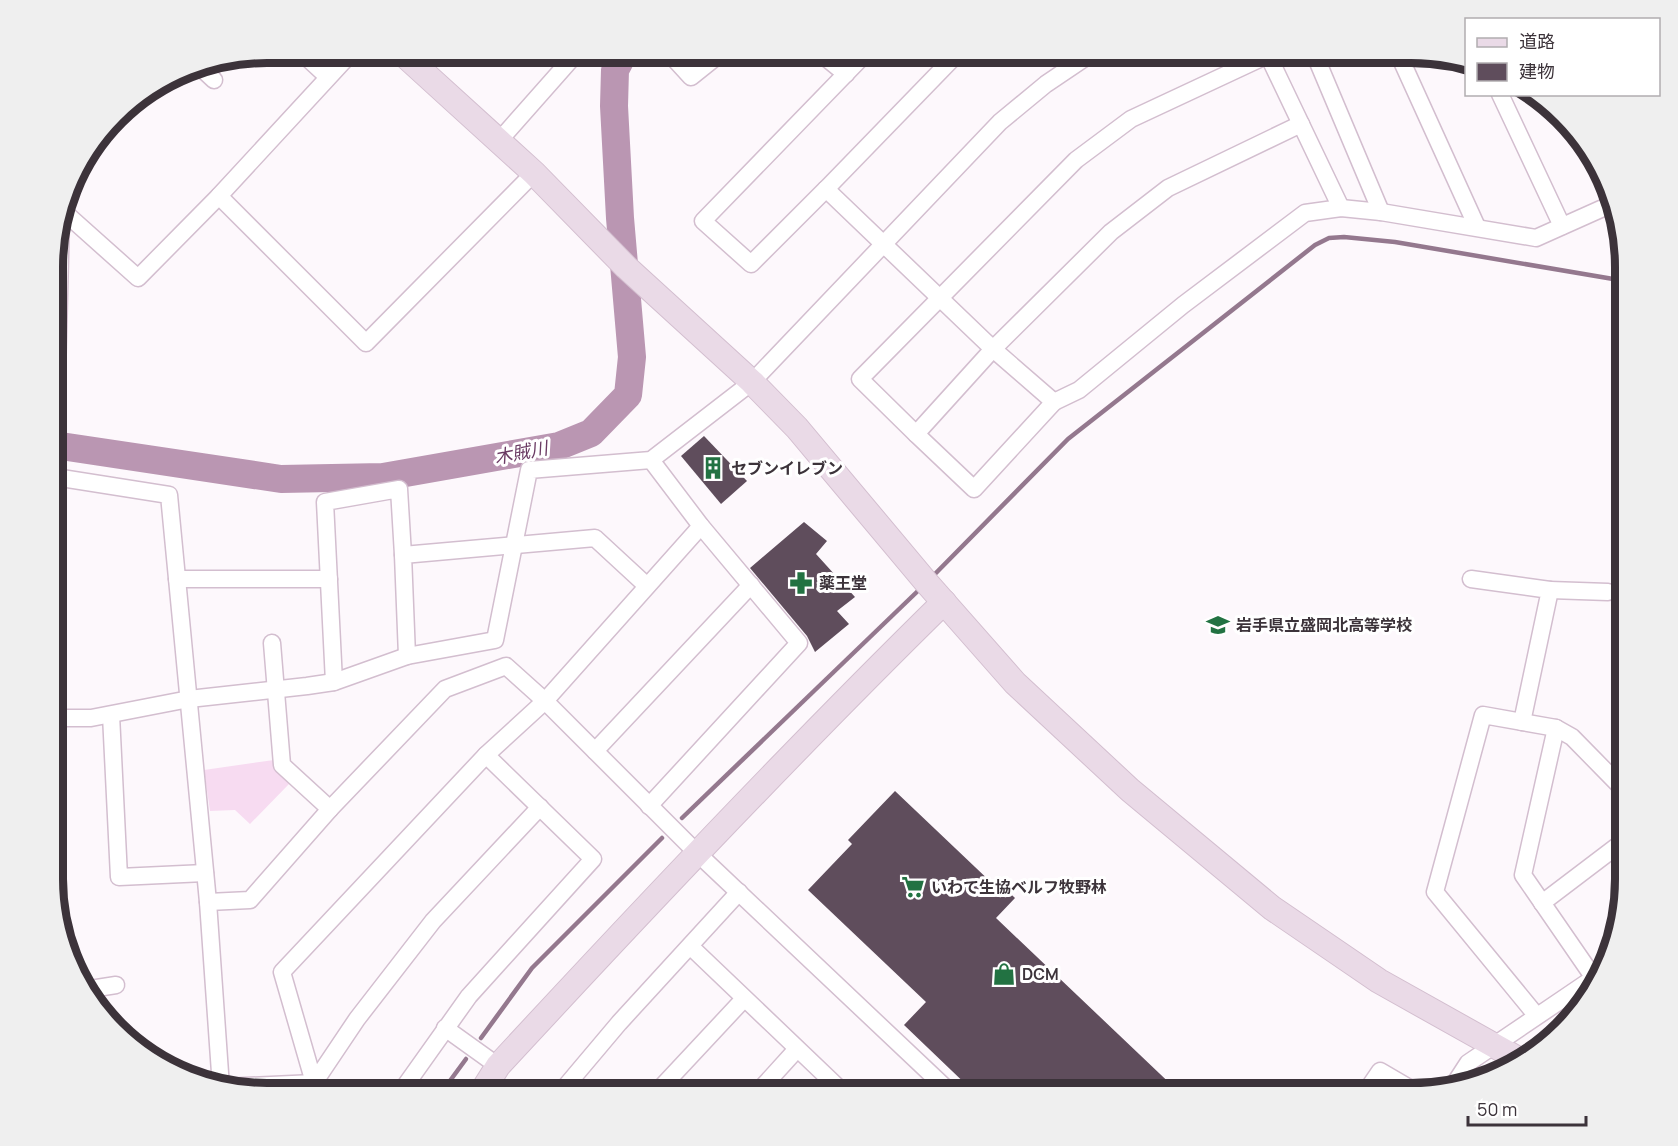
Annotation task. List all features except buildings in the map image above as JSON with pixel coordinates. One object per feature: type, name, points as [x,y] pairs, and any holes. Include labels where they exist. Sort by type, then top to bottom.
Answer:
[{"type":"street","points":[[313,63],[328,77]]},
{"type":"street","points":[[70,217],[138,278],[219,196],[341,63]]},
{"type":"street","points":[[414,63],[534,173],[626,267],[752,382],[797,428],[1015,683],[1121,783],[1272,908],[1379,981],[1512,1056]]},
{"type":"street","points":[[498,142],[568,63]]},
{"type":"street","points":[[678,63],[691,77],[708,63]]},
{"type":"street","points":[[832,63],[846,74]]},
{"type":"street","points":[[856,63],[703,221],[751,264],[948,63]]},
{"type":"street","points":[[63,718],[91,718],[189,699],[334,682],[407,656],[495,640],[529,470],[651,460],[752,382],[999,122],[1046,84],[1077,63]]},
{"type":"street","points":[[1249,63],[1131,119],[1076,160],[938,297],[860,379],[974,489],[1054,402],[1080,390],[1183,305],[1305,213],[1341,208],[1381,212],[1536,238],[1606,207]]},
{"type":"street","points":[[1272,63],[1341,208]]},
{"type":"street","points":[[1318,63],[1381,212]]},
{"type":"street","points":[[1403,63],[1477,227]]},
{"type":"street","points":[[206,73],[214,80]]},
{"type":"street","points":[[1501,96],[1562,226]]},
{"type":"street","points":[[916,434],[993,349],[1111,232],[1168,188],[1301,124]]},
{"type":"street","points":[[219,196],[366,343],[534,173]]},
{"type":"street","points":[[826,189],[993,349],[1054,402]]},
{"type":"street","points":[[649,806],[799,643],[701,525],[651,460]]},
{"type":"street","points":[[63,486],[169,495],[208,902],[221,1077]]},
{"type":"street","points":[[334,682],[325,502],[399,489],[407,656]]},
{"type":"street","points":[[314,1083],[282,972],[486,755],[545,701],[701,525]]},
{"type":"street","points":[[403,555],[595,538],[647,586]]},
{"type":"street","points":[[177,579],[328,579]]},
{"type":"street","points":[[1471,579],[1550,590],[1608,592]]},
{"type":"street","points":[[595,751],[751,585]]},
{"type":"street","points":[[1522,722],[1550,590]]},
{"type":"street","points":[[487,1083],[498,1066],[696,852],[812,732],[944,602]]},
{"type":"street","points":[[272,643],[282,765],[330,809]]},
{"type":"street","points":[[208,902],[250,900],[330,809],[445,689],[506,666],[545,701],[696,852],[940,1083]]},
{"type":"street","points":[[111,715],[119,877],[205,873]]},
{"type":"street","points":[[1536,1015],[1435,892],[1483,715],[1556,728],[1572,737],[1615,781]]},
{"type":"street","points":[[1556,728],[1523,875],[1593,970]]},
{"type":"street","points":[[407,1083],[469,996],[593,859],[486,755]]},
{"type":"street","points":[[318,1083],[357,1019],[433,921],[540,807]]},
{"type":"street","points":[[1542,903],[1615,848]]},
{"type":"street","points":[[569,1083],[739,892]]},
{"type":"street","points":[[690,946],[833,1083]]},
{"type":"street","points":[[1459,1077],[1468,1063],[1587,982]]},
{"type":"street","points":[[95,988],[116,985]]},
{"type":"street","points":[[665,1083],[741,1002]]},
{"type":"street","points":[[445,1028],[498,1066]]},
{"type":"street","points":[[766,1083],[797,1049]]},
{"type":"street","points":[[1372,1083],[1380,1071],[1401,1083]]},
{"type":"shaded area","points":[[274,760],[277,770],[289,784],[250,824],[235,810],[210,811],[204,770]]},
{"type":"waterway","name":"木賊川","points":[[63,446],[281,479],[383,477],[559,446],[591,433],[628,395],[632,357],[620,218],[614,106],[615,70],[619,63]]},
{"type":"waterway","points":[[932,577],[1068,439],[1315,245],[1329,238],[1344,237],[1395,242],[1615,279]]},
{"type":"waterway","points":[[682,818],[922,587]]},
{"type":"waterway","points":[[481,1038],[532,968],[662,838]]},
{"type":"waterway","points":[[448,1083],[466,1059]]},
{"type":"place","name":"セブンイレブン","points":[[713,468]]},
{"type":"place","name":"薬王堂","points":[[801,583]]},
{"type":"place","name":"岩手県立盛岡北高等学校","points":[[1218,625]]},
{"type":"place","name":"いわて生協ベルフ牧野林","points":[[913,887]]},
{"type":"place","name":"DCM","points":[[1004,974]]}]
